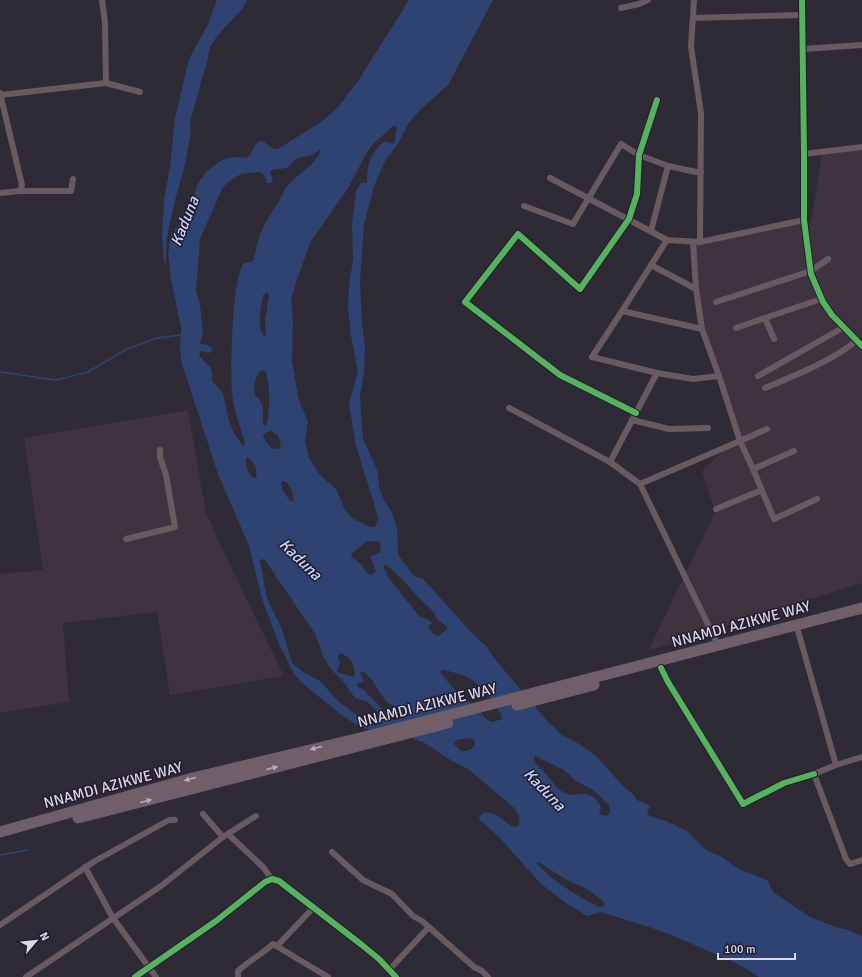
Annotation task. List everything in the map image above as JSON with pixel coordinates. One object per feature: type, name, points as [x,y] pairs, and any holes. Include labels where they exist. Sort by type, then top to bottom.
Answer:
[{"type":"highway","name":"NNAMDI AZIKWE WAY","points":[[0,840],[369,740],[557,691],[718,645],[862,608]]},
{"type":"highway","name":"NNAMDI AZIKWE WAY","points":[[557,691],[661,668],[862,615]]},
{"type":"highway","name":"NNAMDI AZIKWE WAY","points":[[0,832],[193,778],[369,740]]},
{"type":"street","points":[[102,0],[105,23],[106,83]]},
{"type":"street","points":[[621,8],[639,4],[648,0]]},
{"type":"street","points":[[694,0],[691,47],[701,113],[700,242]]},
{"type":"street","points":[[802,0],[804,220],[811,271],[822,299],[832,315],[862,346]]},
{"type":"street","points":[[693,18],[802,15]]},
{"type":"street","points":[[803,49],[862,45]]},
{"type":"street","points":[[20,191],[22,185],[0,94],[106,83],[140,92]]},
{"type":"street","points":[[636,413],[560,375],[465,302],[518,234],[580,289],[629,219],[638,194],[639,155],[657,100]]},
{"type":"street","points":[[524,206],[573,224],[621,144],[639,155],[668,166],[701,173]]},
{"type":"street","points":[[804,154],[862,147]]},
{"type":"street","points":[[652,230],[668,166]]},
{"type":"street","points":[[550,178],[652,230],[667,240],[700,242],[804,220]]},
{"type":"street","points":[[0,193],[20,191],[71,191],[73,179]]},
{"type":"street","points":[[667,240],[592,356],[657,373],[693,379],[719,376]]},
{"type":"street","points":[[693,242],[696,289],[702,329],[740,441],[774,519],[817,499]]},
{"type":"street","points":[[716,302],[811,271],[828,258]]},
{"type":"street","points":[[651,265],[696,289]]},
{"type":"street","points":[[736,328],[822,299]]},
{"type":"street","points":[[622,311],[702,329]]},
{"type":"street","points":[[765,318],[774,339]]},
{"type":"street","points":[[758,376],[844,328]]},
{"type":"street","points":[[765,388],[845,351],[856,341]]},
{"type":"street","points":[[610,462],[657,373]]},
{"type":"street","points":[[509,408],[610,462],[640,484],[718,645]]},
{"type":"street","points":[[632,420],[669,428],[708,428]]},
{"type":"street","points":[[640,484],[767,429]]},
{"type":"street","points":[[126,539],[175,527],[166,475],[160,457],[160,450]]},
{"type":"street","points":[[753,469],[794,452]]},
{"type":"street","points":[[716,509],[762,490]]},
{"type":"street","points":[[798,631],[836,765]]},
{"type":"street","points":[[661,668],[668,682],[743,804],[784,783],[814,774],[862,756]]},
{"type":"street","points":[[814,774],[846,859],[850,864],[862,860]]},
{"type":"street","points":[[203,814],[263,867],[272,879],[279,881],[362,945],[379,959],[396,977]]},
{"type":"street","points":[[26,977],[161,886],[226,835],[256,816]]},
{"type":"street","points":[[0,924],[85,868],[168,820],[175,820]]},
{"type":"street","points":[[332,852],[363,880],[392,894],[413,916],[429,927],[474,967],[482,971],[488,977]]},
{"type":"street","points":[[85,868],[114,918],[156,977]]},
{"type":"street","points":[[135,977],[216,921],[265,882],[272,879]]},
{"type":"street","points":[[277,946],[313,908]]},
{"type":"street","points":[[389,970],[429,927]]},
{"type":"street","points":[[238,977],[238,971],[243,966],[267,950],[273,944],[328,977]]},
{"type":"shaded area","points":[[862,150],[862,583],[648,651],[715,512],[702,471],[736,438],[705,338],[697,321],[695,301],[695,241],[811,222],[822,154]]},
{"type":"shaded area","points":[[188,410],[206,513],[284,676],[170,695],[157,612],[63,623],[69,702],[0,713],[0,574],[43,570],[24,438]]},
{"type":"water","points":[[217,0],[247,0],[242,9],[217,36],[210,47],[206,67],[190,121],[191,132],[184,169],[175,200],[167,237],[166,260],[164,265],[162,236],[164,200],[170,167],[175,118],[189,59],[208,24]]},
{"type":"water","name":"Kaduna","points":[[409,0],[493,0],[448,85],[420,110],[408,124],[399,142],[385,161],[374,186],[364,225],[360,282],[365,347],[364,372],[360,396],[363,439],[378,472],[379,487],[383,498],[392,513],[397,528],[398,555],[414,576],[423,579],[473,634],[487,647],[494,658],[560,734],[581,745],[596,756],[637,800],[649,805],[650,807],[647,813],[649,816],[666,821],[687,831],[706,850],[720,856],[740,870],[768,881],[773,892],[810,917],[862,936],[862,977],[759,977],[738,964],[669,934],[601,912],[587,916],[566,903],[541,884],[500,838],[480,820],[479,817],[483,814],[492,813],[514,827],[519,825],[518,814],[512,806],[468,769],[447,758],[423,742],[399,734],[367,729],[357,725],[343,716],[303,684],[294,674],[280,646],[262,599],[249,546],[218,474],[182,364],[180,350],[181,328],[171,279],[168,254],[171,234],[184,218],[186,217],[191,222],[194,218],[196,207],[195,192],[203,176],[213,166],[231,157],[248,157],[259,141],[278,149],[324,120],[338,107],[358,81]],"holes":[[[393,126],[396,126],[394,144],[385,141],[376,149],[370,160],[367,171],[367,183],[361,183],[356,191],[352,223],[353,258],[348,308],[351,336],[358,371],[349,404],[356,446],[378,519],[375,527],[370,527],[352,518],[345,510],[336,489],[320,475],[309,458],[305,442],[308,421],[299,401],[292,361],[293,319],[291,300],[296,282],[311,241],[347,190],[372,145]],[[321,149],[316,159],[285,188],[263,229],[254,260],[244,263],[240,271],[234,304],[231,381],[234,405],[245,442],[243,446],[235,435],[229,421],[223,393],[212,381],[211,368],[199,355],[201,351],[211,352],[212,348],[208,345],[200,343],[203,333],[200,304],[196,290],[200,239],[223,187],[228,182],[241,174],[259,172],[264,175],[267,183],[271,183],[273,180],[270,172],[271,170],[287,168],[297,158],[312,155]],[[268,292],[269,295],[265,322],[266,335],[264,336],[260,327],[263,295]],[[264,370],[268,380],[269,406],[266,426],[263,424],[261,402],[254,392],[256,377],[259,372]],[[271,431],[278,436],[281,446],[279,449],[269,446],[263,436],[265,433]],[[248,457],[255,466],[256,477],[254,478],[250,474],[247,470],[246,458]],[[282,481],[286,482],[293,493],[293,501],[290,501],[282,489]],[[367,541],[379,542],[381,548],[380,552],[370,557],[376,571],[372,575],[368,574],[362,565],[352,557],[351,554]],[[261,559],[265,560],[315,634],[324,658],[330,668],[343,681],[355,698],[366,701],[374,708],[382,718],[382,721],[376,725],[371,725],[339,702],[320,681],[303,672],[292,663],[282,629],[267,599],[260,561]],[[384,565],[387,565],[402,579],[431,609],[440,622],[447,626],[447,629],[438,636],[433,634],[428,627],[432,623],[418,615],[388,577],[383,566]],[[341,653],[348,658],[354,666],[354,677],[337,671],[340,663],[338,656]],[[443,670],[464,676],[478,684],[501,714],[502,719],[493,722],[487,720],[451,686],[441,671]],[[362,671],[370,678],[388,703],[403,709],[406,714],[405,717],[392,720],[364,690],[358,687],[357,684],[364,681],[360,673]],[[471,738],[475,741],[475,744],[471,749],[461,751],[454,744],[456,740]],[[535,756],[564,770],[576,781],[593,790],[609,805],[609,813],[606,816],[601,815],[599,811],[601,808],[600,805],[591,796],[585,794],[570,795],[561,791],[535,761]],[[538,862],[567,880],[587,889],[603,901],[604,906],[599,907],[582,898],[559,883],[537,864]]]},
{"type":"waterway","points":[[0,372],[56,380],[88,372],[125,350],[157,338],[182,335]]},
{"type":"waterway","points":[[0,855],[28,850]]},
{"type":"cycle path","points":[[802,0],[804,220],[811,274],[823,302],[832,315],[862,346]]},
{"type":"cycle path","points":[[636,413],[560,375],[465,302],[518,234],[580,289],[629,219],[637,194],[639,155],[657,100]]},
{"type":"cycle path","points":[[661,668],[668,682],[743,804],[784,783],[814,774]]},
{"type":"cycle path","points":[[135,977],[216,921],[265,882],[272,879],[279,881],[362,945],[379,959],[396,977]]}]
